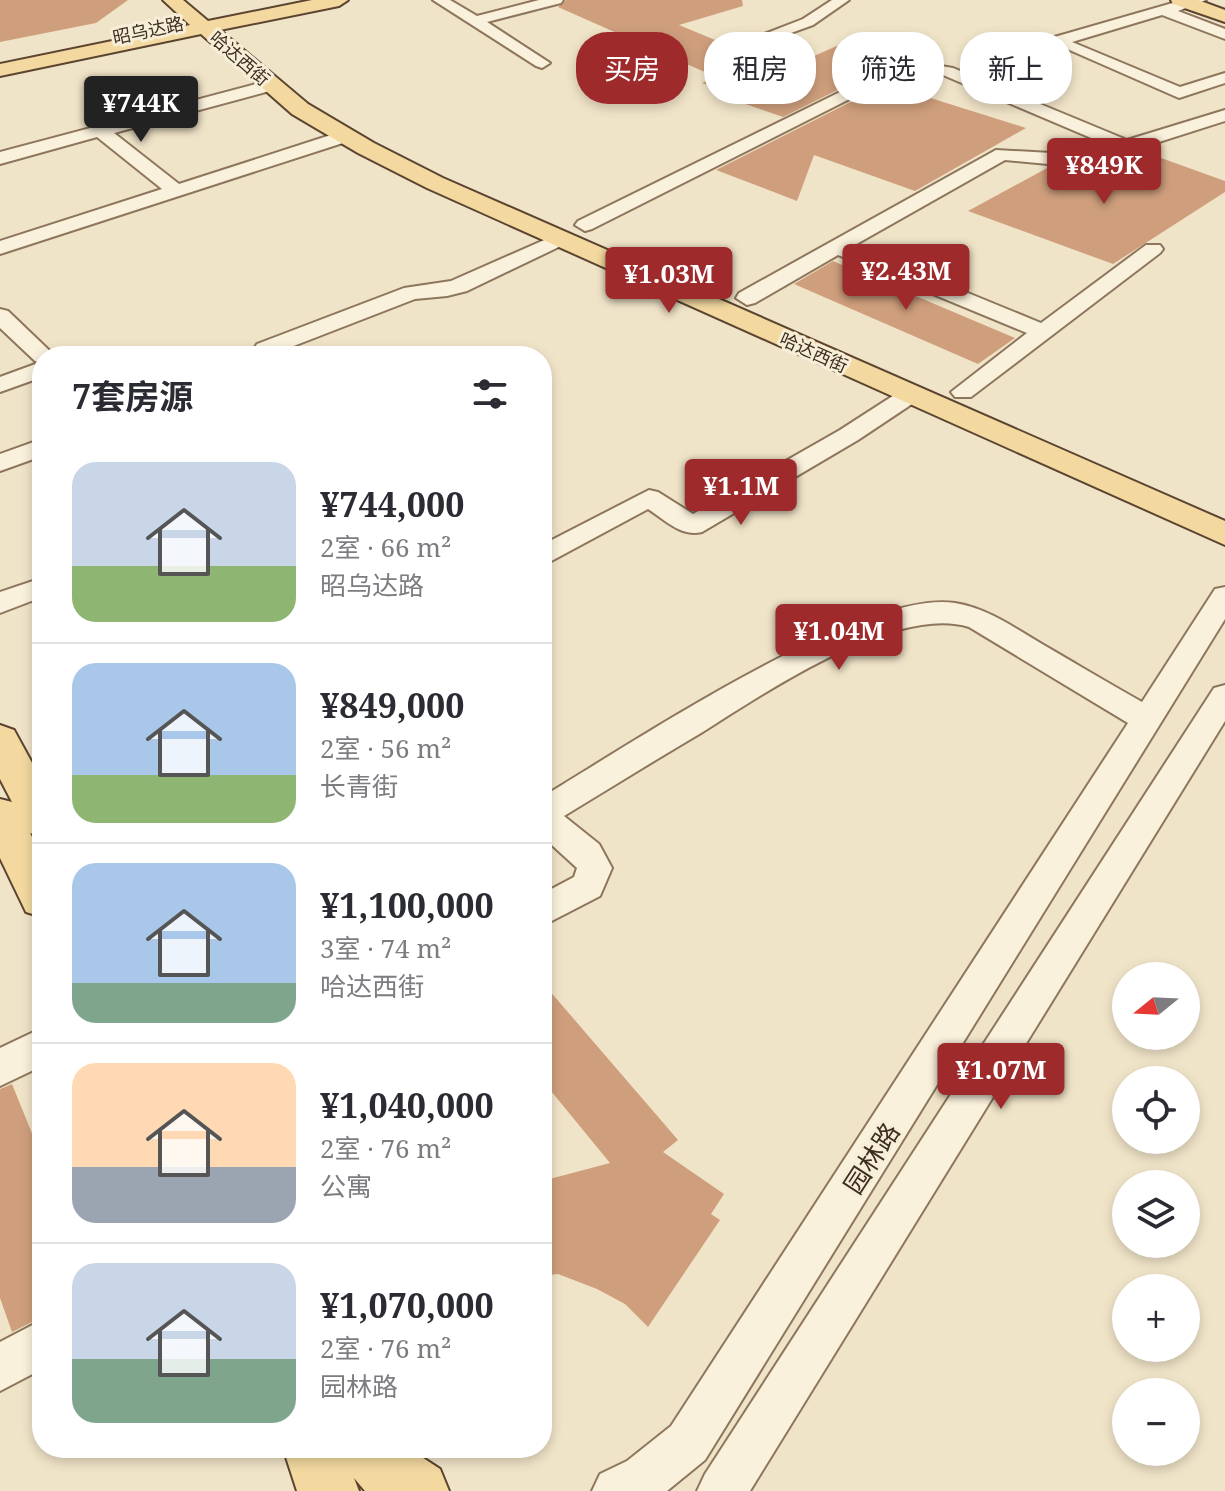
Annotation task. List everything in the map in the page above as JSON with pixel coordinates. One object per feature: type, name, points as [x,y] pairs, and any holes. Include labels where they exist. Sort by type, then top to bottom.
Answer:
[{"type":"main road","name":"哈达西街","points":[[172,0],[212,17],[324,100],[393,139],[747,298],[1189,490]]},
{"type":"main road","name":"昭乌达路","points":[[0,61],[296,0]]},
{"type":"main road","name":"昭乌达路","points":[[0,70],[212,17],[339,0]]},
{"type":"main road","points":[[1187,3],[1225,8]]},
{"type":"main road","points":[[1187,3],[1225,16]]},
{"type":"main road","name":"哈达西街","points":[[212,17],[271,85],[300,109],[435,183],[1225,534]]},
{"type":"main road","points":[[0,740],[22,790],[32,844]]},
{"type":"main road","points":[[316,1458],[328,1491]]},
{"type":"main road","points":[[377,1458],[386,1469],[418,1491]]},
{"type":"street","points":[[440,0],[542,63]]},
{"type":"street","points":[[475,21],[556,0]]},
{"type":"street","points":[[780,32],[808,22],[842,0]]},
{"type":"street","points":[[1225,34],[1187,3],[1057,41],[1179,93],[1225,78]]},
{"type":"street","points":[[585,225],[905,65],[947,71],[1128,147]]},
{"type":"street","points":[[0,158],[271,85]]},
{"type":"street","points":[[1002,154],[1069,160],[1093,157],[1225,115]]},
{"type":"street","points":[[747,298],[1061,119]]},
{"type":"street","points":[[102,132],[176,191]]},
{"type":"street","points":[[0,248],[346,136]]},
{"type":"street","points":[[273,346],[412,293],[459,286],[560,239]]},
{"type":"street","points":[[837,247],[1043,332]]},
{"type":"street","points":[[963,392],[1153,249]]},
{"type":"street","points":[[0,316],[32,346]]},
{"type":"street","points":[[0,385],[32,373]]},
{"type":"street","points":[[552,551],[649,498],[692,526],[849,435],[910,395]]},
{"type":"street","points":[[0,463],[32,457]]},
{"type":"street","points":[[0,603],[32,591]]},
{"type":"street","name":"园林路","points":[[617,1491],[644,1478],[688,1443],[1225,596]]},
{"type":"street","points":[[552,809],[780,670],[856,634],[911,616],[953,612],[979,620],[1147,720]]},
{"type":"street","points":[[722,1491],[1225,696]]},
{"type":"street","points":[[552,824],[587,854],[595,868],[588,886],[552,906]]},
{"type":"street","points":[[0,1068],[32,1051]]},
{"type":"street","points":[[0,1368],[32,1349]]},
{"type":"building","points":[[0,0],[128,0],[96,23],[0,42]]},
{"type":"building","points":[[566,0],[742,0],[743,6],[679,25],[704,35],[704,72],[688,65],[688,32],[614,32],[558,7]]},
{"type":"building","points":[[832,48],[832,93],[816,101],[816,55]]},
{"type":"building","points":[[944,102],[1026,128],[915,191],[814,155],[797,201],[716,170],[846,104]]},
{"type":"building","points":[[746,104],[809,104],[783,117]]},
{"type":"building","points":[[1150,154],[1225,181],[1225,192],[1113,264],[968,211],[1049,167],[1099,183]]},
{"type":"building","points":[[833,261],[1015,338],[978,364],[794,284]]},
{"type":"building","points":[[552,994],[678,1140],[663,1152],[724,1194],[711,1214],[720,1220],[648,1327],[625,1304],[597,1289],[558,1274],[552,1275],[552,1178],[610,1163],[552,1092]]},
{"type":"building","points":[[12,1084],[32,1133],[32,1322],[12,1332],[0,1298],[0,1089]]}]
